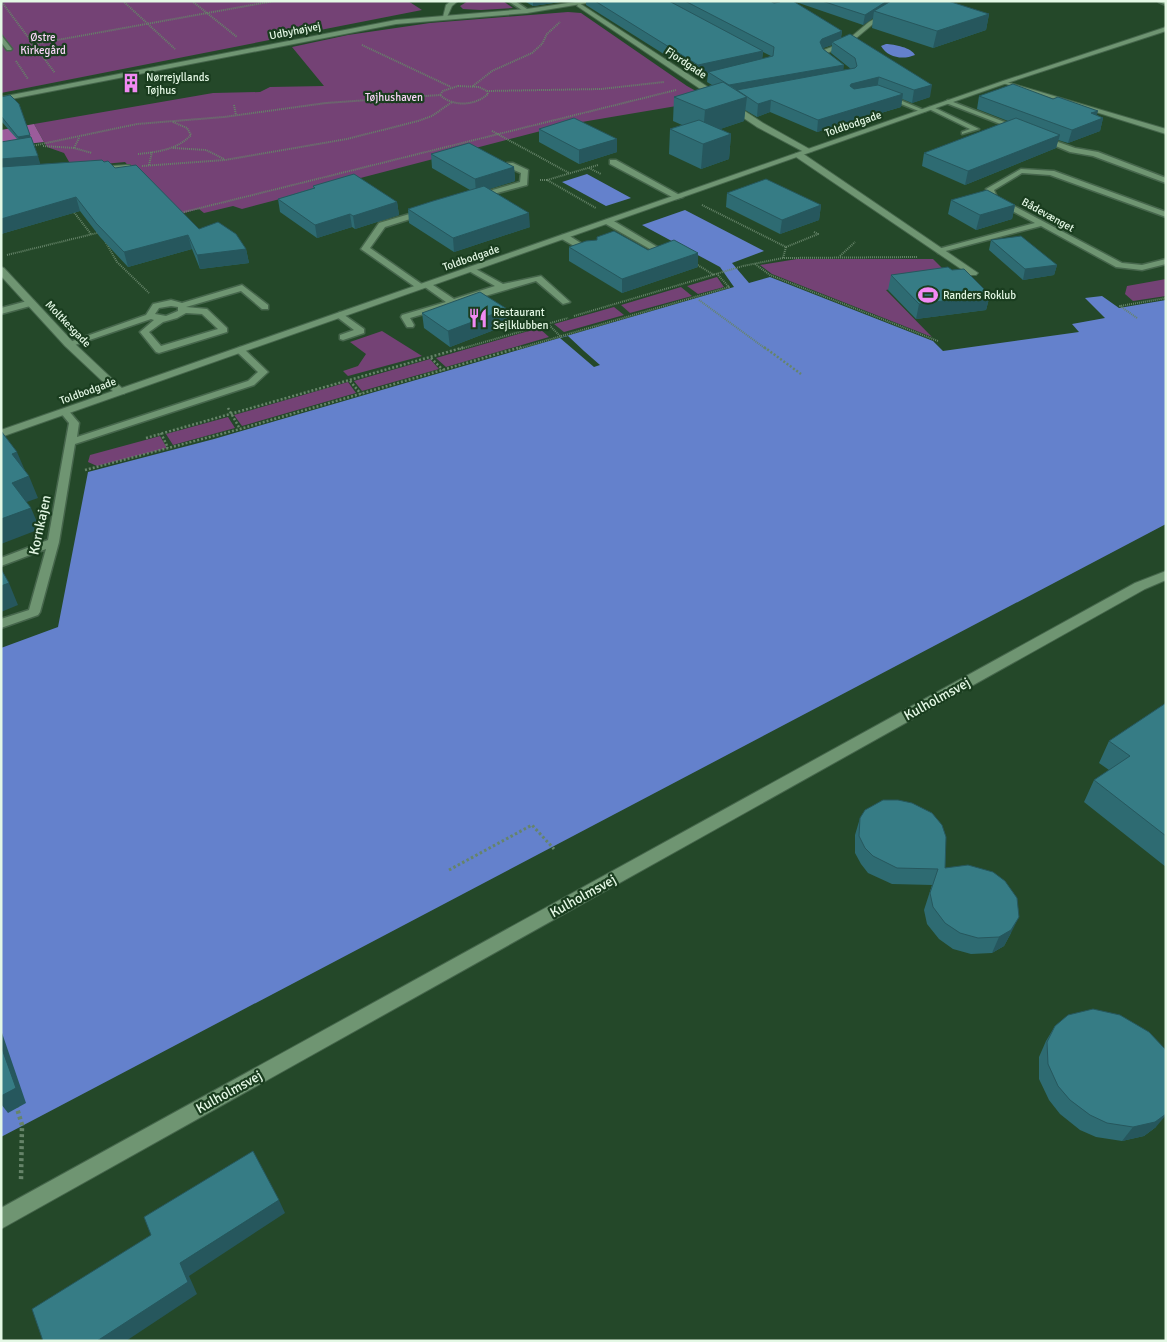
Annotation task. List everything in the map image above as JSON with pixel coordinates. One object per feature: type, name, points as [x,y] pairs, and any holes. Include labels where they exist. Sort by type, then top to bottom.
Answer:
[{"type":"street","points":[[445,16],[446,9],[455,1]]},
{"type":"street","name":"Udbyhøjvej","points":[[1,99],[396,22],[445,16],[582,6],[596,1]]},
{"type":"street","points":[[842,67],[825,56],[823,52],[847,43],[871,23],[911,1]]},
{"type":"street","name":"Fjordgade","points":[[582,6],[691,80],[804,153],[973,273]]},
{"type":"street","name":"Toldbodgade","points":[[1,434],[1005,82],[1166,29]]},
{"type":"street","points":[[691,80],[702,80]]},
{"type":"street","points":[[1005,82],[1166,132]]},
{"type":"street","points":[[723,101],[732,99]]},
{"type":"street","points":[[89,170],[127,167]]},
{"type":"street","name":"Moltkesgade","points":[[1,270],[69,344],[120,392]]},
{"type":"street","name":"Kulholmsvej","points":[[1,1219],[1132,591],[1166,575]]},
{"type":"lane","points":[[511,1],[527,11]]},
{"type":"lane","points":[[1161,1],[1166,3]]},
{"type":"lane","points":[[1,37],[8,49]]},
{"type":"lane","points":[[877,93],[923,111]]},
{"type":"lane","points":[[948,102],[1027,132]]},
{"type":"lane","points":[[932,108],[976,129],[964,133]]},
{"type":"lane","points":[[1036,136],[1073,150],[1095,154],[1166,181]]},
{"type":"lane","points":[[612,162],[681,196]]},
{"type":"lane","points":[[468,200],[524,183],[525,172],[510,165]]},
{"type":"lane","name":"Bådevænget","points":[[1166,215],[1051,174],[1020,171],[990,189],[994,198],[1119,266],[1131,268],[1144,267],[1166,261]]},
{"type":"lane","points":[[433,209],[382,225],[365,249],[452,302]]},
{"type":"lane","points":[[612,220],[660,251]]},
{"type":"lane","points":[[944,253],[1040,224]]},
{"type":"lane","points":[[565,237],[592,252]]},
{"type":"lane","points":[[472,269],[502,287]]},
{"type":"lane","points":[[410,325],[405,317],[538,278],[566,302]]},
{"type":"lane","points":[[69,344],[156,317],[175,316],[182,308],[242,288],[265,307]]},
{"type":"lane","points":[[1,311],[31,303]]},
{"type":"lane","points":[[171,303],[182,308],[204,311],[224,330],[159,350],[144,332],[156,317],[151,311],[161,304],[171,303]]},
{"type":"lane","points":[[340,315],[361,331],[343,337]]},
{"type":"lane","points":[[71,442],[250,383],[263,372],[240,350]]},
{"type":"lane","name":"Kornkajen","points":[[1,624],[34,612],[54,542],[74,423],[65,412]]},
{"type":"lane","points":[[1,562],[54,542]]},
{"type":"path","points":[[1,1],[55,73]]},
{"type":"path","points":[[123,1],[176,50]]},
{"type":"path","points":[[192,1],[252,49]]},
{"type":"path","points":[[8,49],[274,1]]},
{"type":"path","points":[[473,86],[492,71],[532,53],[539,47],[547,34],[582,6]]},
{"type":"path","points":[[337,33],[451,87]]},
{"type":"path","points":[[18,64],[26,76]]},
{"type":"path","points":[[440,95],[451,87],[473,86],[487,91],[601,89],[691,80]]},
{"type":"path","points":[[176,214],[679,89]]},
{"type":"path","points":[[100,155],[74,148],[32,146],[79,138],[111,128],[236,115],[326,103],[440,95],[452,102],[476,102],[486,97],[487,91]]},
{"type":"path","points":[[144,173],[137,166],[225,160],[347,139],[418,121],[432,116],[452,102]]},
{"type":"path","points":[[234,106],[236,115]]},
{"type":"path","points":[[135,155],[170,148],[185,142],[191,135],[187,128],[172,122]]},
{"type":"path","points":[[492,131],[570,173]]},
{"type":"path","points":[[74,148],[79,138]]},
{"type":"path","points":[[170,148],[203,149],[212,151],[225,160]]},
{"type":"path","points":[[149,165],[152,152]]},
{"type":"path","points":[[524,179],[547,180],[612,162]]},
{"type":"path","points":[[547,180],[612,220]]},
{"type":"path","points":[[681,196],[786,247],[818,234],[814,232]]},
{"type":"path","points":[[70,206],[91,234]]},
{"type":"path","points":[[1,256],[109,230]]},
{"type":"path","points":[[100,232],[117,262],[161,304]]},
{"type":"path","points":[[839,257],[855,242]]},
{"type":"path","points":[[783,258],[786,247]]},
{"type":"path","points":[[144,438],[547,324],[743,266],[783,258],[932,257],[944,253]]},
{"type":"path","points":[[65,476],[240,429],[729,287],[716,274],[691,261]]},
{"type":"path","points":[[754,264],[770,275],[938,342]]},
{"type":"path","points":[[1137,318],[1120,306],[1166,298]]},
{"type":"path","points":[[699,300],[801,374]]},
{"type":"path","points":[[547,324],[561,337]]},
{"type":"path","points":[[431,357],[443,370]]},
{"type":"path","points":[[350,380],[361,394]]},
{"type":"path","points":[[220,393],[240,429]]},
{"type":"path","points":[[161,433],[168,448]]},
{"type":"path","points":[[449,870],[532,825],[554,849]]},
{"type":"path","points":[[14,1099],[22,1125],[21,1192],[26,1205]]},
{"type":"green space","name":"Østre Kirkegård","points":[[1,1],[408,1],[422,10],[1,93]]},
{"type":"green space","points":[[468,1],[503,1],[513,8],[481,10],[463,9],[460,6]]},
{"type":"green space","name":"Tøjhushaven","points":[[568,12],[581,13],[687,86],[712,100],[564,125],[242,209],[233,206],[204,213],[199,209],[173,216],[125,162],[72,167],[64,153],[47,147],[34,124],[213,93],[260,92],[270,87],[324,86],[292,47],[348,35],[430,23]]},
{"type":"green space","points":[[797,259],[933,259],[951,277],[886,290],[932,337],[772,274],[760,265]]},
{"type":"green space","points":[[717,277],[724,287],[698,294],[687,286]]},
{"type":"green space","points":[[1166,279],[1166,296],[1133,301],[1125,294],[1127,286]]},
{"type":"green space","points":[[681,287],[692,296],[630,313],[621,305]]},
{"type":"green space","points":[[614,307],[624,315],[564,332],[554,324]]},
{"type":"green space","points":[[539,328],[549,337],[446,367],[436,358]]},
{"type":"green space","points":[[382,331],[422,356],[348,376],[343,371],[358,366],[366,354],[350,342]]},
{"type":"green space","points":[[430,359],[439,369],[362,391],[354,381]]},
{"type":"green space","points":[[348,382],[356,393],[242,426],[234,415]]},
{"type":"green space","points":[[228,417],[235,428],[173,445],[166,434]]},
{"type":"green space","points":[[160,436],[167,448],[97,466],[88,462],[90,455]]},
{"type":"shaded area","points":[[34,124],[44,142],[1,147],[1,130]]},
{"type":"water","points":[[886,44],[907,48],[915,55],[901,58],[896,57],[888,53],[881,46]]},
{"type":"water","points":[[587,174],[631,198],[606,206],[562,182]]},
{"type":"water","points":[[685,210],[764,251],[732,263],[749,283],[770,277],[933,341],[943,351],[1079,332],[1072,324],[1105,318],[1085,298],[1102,296],[1119,308],[1166,300],[1166,524],[1,1137],[1,648],[58,627],[88,472],[214,439],[734,287],[720,267],[642,225]]},
{"type":"pier","points":[[568,336],[600,365],[594,367],[560,338]]},
{"type":"building","points":[[595,1],[669,1],[763,51],[698,65]]},
{"type":"building","points":[[685,1],[770,1],[774,3],[793,1],[842,31],[822,39],[820,42],[823,49],[844,65],[729,85],[708,72],[773,56],[774,47]]},
{"type":"building","points":[[822,1],[887,1],[865,15]]},
{"type":"building","points":[[891,1],[948,1],[989,14],[937,31],[874,11]]},
{"type":"building","points":[[850,34],[932,85],[914,90],[879,77],[851,84],[850,86],[854,89],[878,85],[903,94],[818,120],[771,100],[758,104],[737,90],[855,68],[857,66],[855,58],[832,42]]},
{"type":"building","points":[[723,82],[747,97],[705,110],[674,97]]},
{"type":"building","points":[[1013,84],[1053,99],[1058,97],[1098,111],[1091,113],[1103,118],[1072,130],[979,96]]},
{"type":"building","points":[[10,95],[19,104],[30,135],[18,137],[1,116],[1,97]]},
{"type":"building","points":[[574,118],[617,139],[579,150],[539,129]]},
{"type":"building","points":[[1016,118],[1060,135],[968,171],[924,153]]},
{"type":"building","points":[[699,120],[731,134],[703,144],[670,129]]},
{"type":"building","points":[[31,137],[38,156],[1,159],[1,142]]},
{"type":"building","points":[[469,143],[514,167],[475,179],[431,154]]},
{"type":"building","points":[[102,160],[104,162],[108,161],[115,168],[136,165],[199,229],[218,222],[236,234],[246,249],[197,255],[188,235],[124,252],[96,223],[76,197],[1,219],[1,167]]},
{"type":"building","points":[[354,174],[397,202],[353,216],[350,214],[315,225],[278,199],[315,188],[313,186]]},
{"type":"building","points":[[766,179],[821,205],[782,220],[727,193]]},
{"type":"building","points":[[484,186],[529,213],[453,238],[408,209],[433,201]]},
{"type":"building","points":[[987,190],[1015,205],[980,215],[951,200]]},
{"type":"building","points":[[614,231],[648,250],[674,240],[698,253],[622,279],[569,247],[586,241],[597,240],[597,237]]},
{"type":"building","points":[[1021,236],[1057,265],[1025,269],[991,240]]},
{"type":"building","points":[[948,267],[952,270],[964,269],[990,295],[919,304],[891,275]]},
{"type":"building","points":[[480,292],[507,309],[448,331],[422,313]]},
{"type":"building","points":[[1,431],[17,452],[12,454],[29,476],[12,483],[31,508],[1,519]]},
{"type":"building","points":[[1,569],[9,583],[1,586]]},
{"type":"building","points":[[1166,703],[1166,836],[1094,780],[1130,756],[1109,741]]},
{"type":"building","points":[[883,800],[898,800],[912,803],[932,813],[942,825],[946,837],[945,868],[968,865],[993,872],[1005,881],[1017,898],[1019,917],[1011,930],[999,937],[978,938],[960,933],[945,923],[933,907],[930,893],[938,869],[897,868],[873,856],[865,848],[859,836],[860,818],[865,810]]},
{"type":"building","points":[[1093,1009],[1120,1015],[1149,1032],[1165,1049],[1166,1114],[1155,1122],[1133,1127],[1107,1123],[1090,1115],[1070,1100],[1058,1086],[1048,1064],[1047,1042],[1055,1026],[1068,1015]]},
{"type":"building","points":[[1,1046],[16,1088],[1,1096]]},
{"type":"building","points":[[253,1151],[279,1200],[180,1263],[188,1282],[97,1341],[43,1341],[32,1309],[151,1235],[144,1217]]},
{"type":"place","name":"Nørrejyllands Tøjhus","points":[[131,83]]},
{"type":"place","name":"Randers Roklub","points":[[928,295]]},
{"type":"place","name":"Restaurant Sejlklubben","points":[[478,318]]}]
